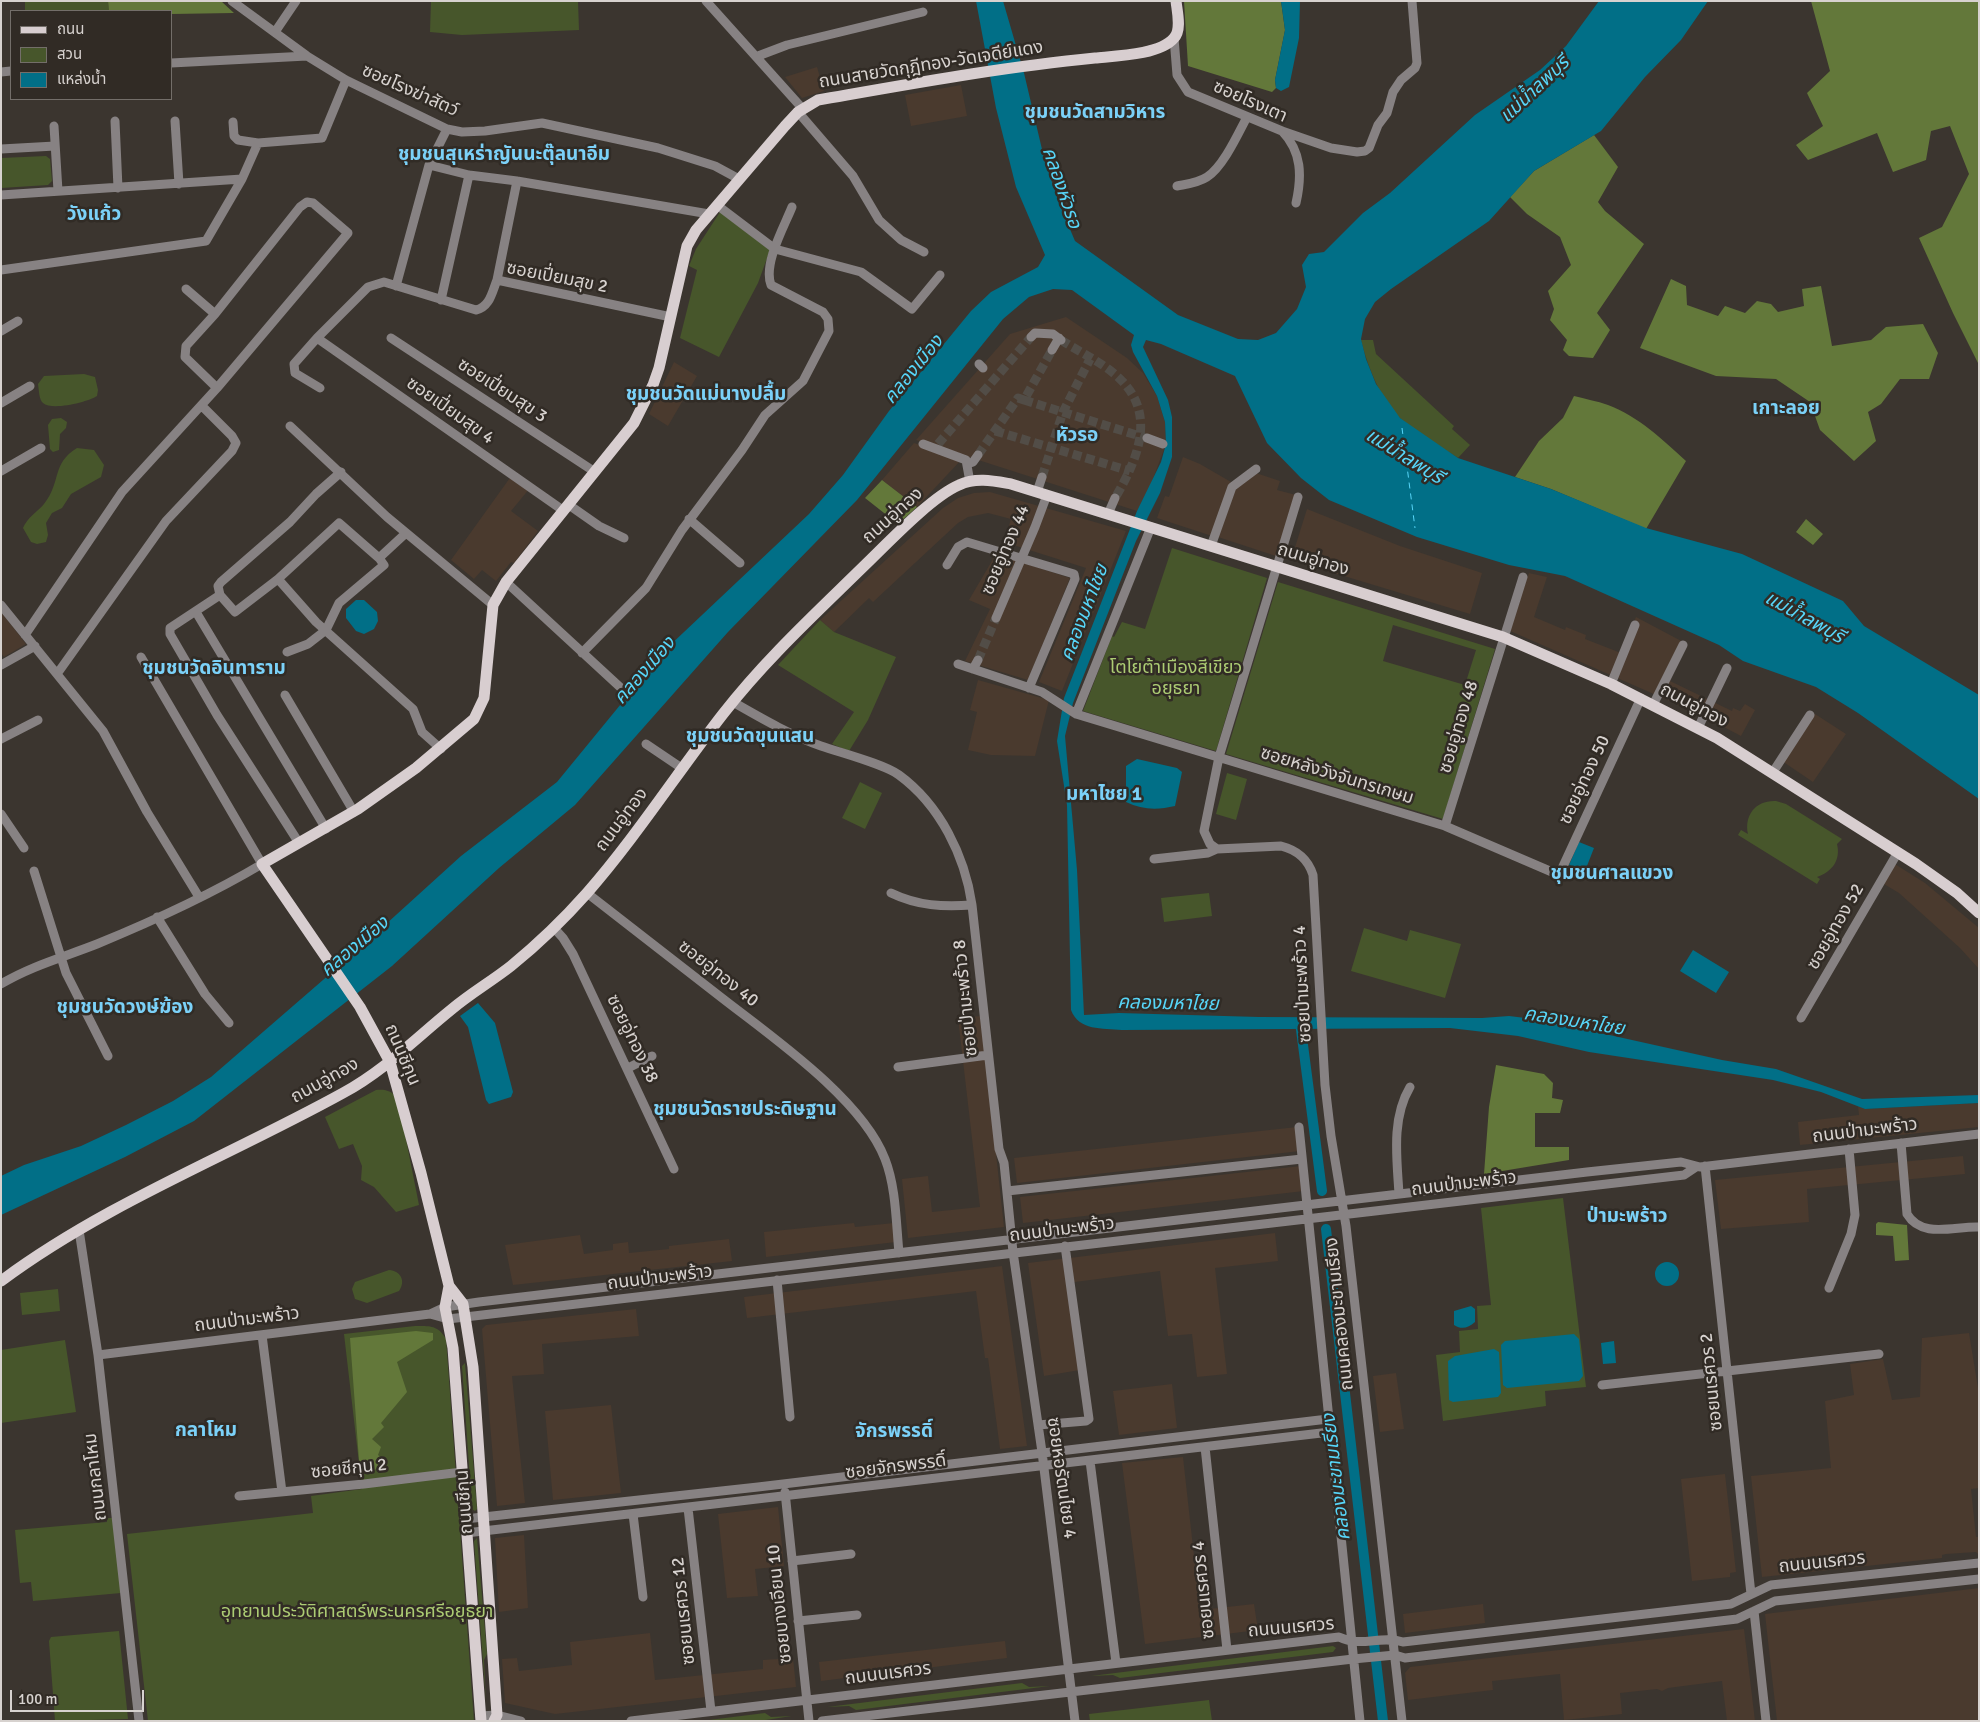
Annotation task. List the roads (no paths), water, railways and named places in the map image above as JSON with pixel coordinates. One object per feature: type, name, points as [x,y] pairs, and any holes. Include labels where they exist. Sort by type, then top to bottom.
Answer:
[{"type":"main road","points":[[1174,38],[1178,30],[1176,1]]},
{"type":"main road","name":"ถนนสายวัดกุฎีทอง-วัดเจดีย์แดง","points":[[262,864],[354,812],[441,748],[474,719],[481,708],[487,683],[490,620],[493,605],[506,582],[639,415],[656,377],[687,246],[709,214],[800,110],[818,100],[962,76],[1048,62],[1139,54],[1158,48],[1174,38]]},
{"type":"main road","name":"ถนนอู่ทอง","points":[[1,1281],[79,1230],[151,1190],[345,1092],[390,1062],[437,1020],[509,967],[554,928],[587,893],[733,702],[779,650],[886,544],[944,494],[959,485],[970,482],[989,481],[1011,484],[1504,637],[1641,698],[1698,728],[1772,772],[1898,852],[1957,893],[1979,913]]},
{"type":"main road","name":"ถนนชีกุน","points":[[262,864],[360,1007],[390,1062],[421,1173],[449,1286],[463,1304],[473,1367],[495,1718]]},
{"type":"main road","name":"ถนนชีกุน","points":[[449,1286],[445,1306],[452,1343],[480,1718]]},
{"type":"street","name":"ซอยโรงฆ่าสัตว์","points":[[232,1],[307,56],[346,80],[447,129],[462,132],[485,131],[542,123],[658,148],[715,166],[740,180]]},
{"type":"street","points":[[275,32],[296,1]]},
{"type":"street","points":[[706,1],[758,56],[853,176],[879,220],[901,240],[924,252]]},
{"type":"street","points":[[1282,132],[1349,151],[1365,151],[1369,148],[1378,125],[1387,113],[1397,86],[1417,63],[1412,1]]},
{"type":"street","points":[[758,56],[787,45],[924,12]]},
{"type":"street","name":"ซอยโรงเตา","points":[[1174,38],[1177,74],[1188,92],[1282,132],[1292,142],[1298,154],[1300,177],[1296,203]]},
{"type":"street","points":[[172,63],[307,56]]},
{"type":"street","points":[[233,122],[234,136],[238,140],[258,143],[322,138],[346,80]]},
{"type":"street","points":[[1177,186],[1194,183],[1208,177],[1218,166],[1247,117]]},
{"type":"street","points":[[115,121],[118,188]]},
{"type":"street","points":[[175,121],[179,184]]},
{"type":"street","points":[[54,126],[58,191]]},
{"type":"street","points":[[396,286],[429,165],[447,129]]},
{"type":"street","points":[[1,270],[200,243],[210,237],[242,179],[258,143]]},
{"type":"street","points":[[1,150],[55,146]]},
{"type":"street","points":[[429,165],[469,175],[517,181],[709,214]]},
{"type":"street","points":[[441,300],[469,175]]},
{"type":"street","points":[[1,195],[242,179]]},
{"type":"street","points":[[497,280],[517,181]]},
{"type":"street","points":[[26,635],[122,492],[218,388],[348,233],[313,203],[307,202],[300,206],[215,314],[186,346],[185,357],[218,388]]},
{"type":"street","points":[[717,205],[775,250],[861,272],[912,309],[940,275]]},
{"type":"street","points":[[582,653],[646,588],[689,519],[742,450],[764,415],[803,381],[829,331],[828,319],[823,312],[772,285],[769,278],[775,250],[792,207]]},
{"type":"street","name":"ซอยเปี่ยมสุข 2","points":[[320,388],[295,373],[293,369],[294,364],[368,286],[377,282],[476,310],[484,308],[497,280],[671,317]]},
{"type":"street","points":[[186,289],[215,314]]},
{"type":"street","points":[[1,331],[18,321]]},
{"type":"street","points":[[1031,337],[1035,333],[1053,334],[1060,339],[1052,350]]},
{"type":"street","name":"ซอยเปี่ยมสุข 4","points":[[317,338],[566,508],[624,538]]},
{"type":"street","name":"ซอยเปี่ยมสุข 3","points":[[391,338],[595,472]]},
{"type":"street","points":[[1,403],[30,386]]},
{"type":"street","points":[[57,674],[166,521],[232,451],[236,443],[232,436],[202,406]]},
{"type":"street","points":[[290,426],[406,533],[493,605]]},
{"type":"street","points":[[1147,438],[1163,444]]},
{"type":"street","points":[[923,444],[936,446],[966,460],[970,482]]},
{"type":"street","points":[[1,471],[41,448]]},
{"type":"street","points":[[967,464],[973,462],[978,455]]},
{"type":"street","points":[[1212,546],[1232,487],[1256,469]]},
{"type":"street","points":[[287,652],[308,644],[326,630],[339,603],[384,565],[379,558],[339,523],[278,579],[235,612],[220,594],[218,586],[290,522],[316,494],[341,472]]},
{"type":"street","name":"ซอยอู่ทอง 44","points":[[996,618],[1022,557],[1042,493],[1042,477]]},
{"type":"street","points":[[1217,849],[1210,844],[1204,831],[1219,757],[1275,567],[1298,497]]},
{"type":"street","points":[[1108,514],[1115,498]]},
{"type":"street","points":[[689,519],[740,563]]},
{"type":"street","points":[[1074,713],[1148,526]]},
{"type":"street","points":[[379,558],[406,533]]},
{"type":"street","points":[[947,565],[958,547],[967,542],[1022,557],[1075,576],[1029,688]]},
{"type":"street","name":"ซอยอู่ทอง 48","points":[[1445,826],[1523,577]]},
{"type":"street","points":[[278,579],[300,605],[413,709],[422,732],[441,748]]},
{"type":"street","points":[[506,582],[621,688]]},
{"type":"street","points":[[220,594],[170,628],[170,634],[217,715],[299,844]]},
{"type":"street","points":[[1,605],[103,731],[148,812],[199,897]]},
{"type":"street","points":[[196,612],[326,829]]},
{"type":"street","points":[[1611,684],[1636,625]]},
{"type":"street","points":[[1653,705],[1660,695],[1683,645]]},
{"type":"street","points":[[1,665],[35,646]]},
{"type":"street","points":[[141,657],[262,864]]},
{"type":"street","points":[[974,669],[978,660]]},
{"type":"street","name":"ซอยหลังวังจันทรเกษม","points":[[958,664],[1042,692],[1074,713],[1445,826],[1559,875]]},
{"type":"street","points":[[1698,728],[1727,668]]},
{"type":"street","points":[[286,695],[354,812]]},
{"type":"street","name":"ซอยอู่ทอง 50","points":[[1559,875],[1641,698]]},
{"type":"street","name":"ซอยป่ามะพร้าว 8","points":[[733,702],[792,734],[898,774],[917,791],[949,833],[964,866],[972,905],[999,1149],[1004,1162],[1012,1239]]},
{"type":"street","points":[[1772,772],[1810,715]]},
{"type":"street","points":[[1,739],[38,720]]},
{"type":"street","points":[[646,744],[683,769]]},
{"type":"street","points":[[1,814],[24,848]]},
{"type":"street","name":"ซอยป่ามะพร้าว 4","points":[[1154,859],[1208,853],[1217,849],[1281,846],[1292,848],[1308,863],[1315,886],[1320,1028],[1331,1136],[1338,1188],[1343,1201]]},
{"type":"street","name":"ซอยอู่ทอง 52","points":[[1801,1018],[1898,852]]},
{"type":"street","name":"ถนนสายวัดกุฎีทอง-วัดเจดีย์แดง","points":[[1,984],[37,966],[95,945],[157,917],[262,864]]},
{"type":"street","points":[[34,870],[66,973],[108,1056]]},
{"type":"street","points":[[891,892],[904,899],[924,904],[948,907],[972,905]]},
{"type":"street","name":"ซอยอู่ทอง 40","points":[[587,893],[764,1030],[827,1084],[873,1134],[886,1160],[891,1180],[899,1253]]},
{"type":"street","points":[[157,917],[205,994],[229,1023]]},
{"type":"street","name":"ซอยอู่ทอง 38","points":[[554,928],[573,954],[674,1169]]},
{"type":"street","points":[[898,1067],[988,1055]]},
{"type":"street","points":[[628,1068],[652,1056]]},
{"type":"street","points":[[1399,1194],[1397,1159],[1399,1111],[1410,1086]]},
{"type":"street","name":"ถนนคลองมะขามเรียง","points":[[1299,1126],[1328,1419],[1356,1642],[1360,1721]]},
{"type":"street","name":"ถนนป่ามะพร้าว","points":[[430,1314],[448,1319],[466,1317],[1684,1175],[1700,1167],[1979,1134]]},
{"type":"street","points":[[1901,1143],[1907,1214],[1910,1219],[1919,1227],[1928,1230],[1979,1227]]},
{"type":"street","points":[[1829,1288],[1851,1234],[1855,1215],[1849,1149]]},
{"type":"street","points":[[1007,1191],[1302,1159]]},
{"type":"street","name":"ถนนป่ามะพร้าว","points":[[98,1355],[430,1314],[445,1306],[1012,1239],[1681,1162],[1700,1167]]},
{"type":"street","name":"ซอยนเรศวร 2","points":[[1700,1167],[1727,1372],[1751,1594]]},
{"type":"street","points":[[1486,1184],[1488,1198]]},
{"type":"street","name":"ถนนคลองมะขามเรียง","points":[[1343,1201],[1402,1721]]},
{"type":"street","name":"ถนนกลาโหม","points":[[79,1230],[98,1355],[139,1721]]},
{"type":"street","name":"ซอยหอรัตนไชย 4","points":[[1012,1239],[1044,1466],[1075,1721]]},
{"type":"street","points":[[1038,1425],[1086,1421],[1089,1419],[1065,1246]]},
{"type":"street","points":[[777,1280],[790,1417]]},
{"type":"street","points":[[262,1335],[282,1492]]},
{"type":"street","points":[[1602,1386],[1879,1354]]},
{"type":"street","name":"ซอยจักรพรรดิ์","points":[[465,1519],[784,1484],[1328,1419]]},
{"type":"street","points":[[1262,1427],[1263,1440]]},
{"type":"street","name":"ซอยจักรพรรดิ์","points":[[466,1533],[1330,1432]]},
{"type":"street","points":[[1165,1438],[1166,1452]]},
{"type":"street","name":"ซอยนเรศวร 4","points":[[1205,1447],[1227,1650]]},
{"type":"street","points":[[1090,1460],[1116,1663]]},
{"type":"street","points":[[958,1462],[959,1476]]},
{"type":"street","name":"ซอยชีกุน 2","points":[[239,1496],[462,1472]]},
{"type":"street","name":"ซอยบางเอียน 10","points":[[784,1484],[809,1721]]},
{"type":"street","points":[[603,1503],[604,1517]]},
{"type":"street","name":"ซอยนเรศวร 12","points":[[688,1508],[711,1711]]},
{"type":"street","points":[[633,1514],[643,1597]]},
{"type":"street","points":[[792,1561],[851,1554]]},
{"type":"street","name":"ถนนนเรศวร","points":[[631,1721],[1339,1636],[1356,1642],[1393,1639],[1403,1642],[1646,1614],[1731,1604],[1771,1585],[1979,1563]]},
{"type":"street","name":"ถนนนเรศวร","points":[[822,1721],[1357,1658],[1395,1654],[1405,1658],[1737,1619],[1775,1601],[1979,1579]]},
{"type":"street","points":[[1754,1611],[1766,1721]]},
{"type":"street","points":[[1646,1614],[1648,1629]]},
{"type":"street","points":[[798,1621],[856,1616]]},
{"type":"street","points":[[480,1718],[521,1721]]},
{"type":"water","name":"แม่น้ำลพบุรี","points":[[976,1],[1003,1],[1024,73],[1045,162],[1075,241],[1178,315],[1238,339],[1258,340],[1276,333],[1297,309],[1306,287],[1302,265],[1309,254],[1324,252],[1363,213],[1390,193],[1475,115],[1540,70],[1566,46],[1599,1],[1708,1],[1681,40],[1645,77],[1601,131],[1534,171],[1489,221],[1375,302],[1365,319],[1361,339],[1366,359],[1376,384],[1400,418],[1458,458],[1551,489],[1646,528],[1742,554],[1843,601],[1864,626],[1979,695],[1979,799],[1858,713],[1816,687],[1743,661],[1719,645],[1565,576],[1509,565],[1417,537],[1329,500],[1301,478],[1267,443],[1235,376],[1161,344],[1146,340],[1143,347],[1168,400],[1172,417],[1172,457],[1160,493],[1136,541],[1073,703],[1065,736],[1077,870],[1084,1015],[1119,1013],[1259,1017],[1482,1018],[1509,1016],[1542,1020],[1722,1060],[1776,1069],[1862,1099],[1979,1095],[1979,1103],[1865,1109],[1821,1092],[1773,1080],[1589,1052],[1518,1036],[1450,1028],[1122,1030],[1092,1027],[1080,1022],[1071,1010],[1067,805],[1057,741],[1064,698],[1137,511],[1161,462],[1166,444],[1165,422],[1157,396],[1133,352],[1131,345],[1134,335],[1072,290],[1053,289],[1029,297],[1003,319],[857,500],[728,632],[575,805],[499,868],[392,966],[194,1121],[125,1157],[1,1215],[1,1176],[24,1165],[81,1146],[126,1125],[173,1101],[211,1077],[353,954],[461,856],[557,782],[666,649],[809,514],[843,475],[889,411],[971,311],[991,292],[1038,267],[1045,255],[1016,187],[996,108]]},
{"type":"water","points":[[1281,1],[1300,1],[1299,38],[1289,87],[1281,91],[1276,88],[1275,80],[1285,30]]},
{"type":"water","points":[[356,600],[364,600],[377,612],[378,621],[374,629],[364,634],[356,631],[346,618],[346,609]]},
{"type":"water","points":[[1137,759],[1177,768],[1182,772],[1175,806],[1150,809],[1126,802],[1126,766]]},
{"type":"water","points":[[1579,842],[1594,848],[1585,871],[1569,865]]},
{"type":"water","points":[[1693,950],[1729,972],[1716,993],[1680,971]]},
{"type":"water","points":[[478,1003],[495,1023],[513,1092],[511,1097],[489,1104],[486,1100],[468,1027],[460,1016]]},
{"type":"water","points":[[1667,1262],[1676,1265],[1679,1274],[1676,1283],[1667,1286],[1658,1283],[1655,1274],[1658,1265]]},
{"type":"water","points":[[1471,1306],[1475,1309],[1475,1322],[1465,1328],[1454,1325],[1454,1311]]},
{"type":"water","points":[[1574,1334],[1579,1339],[1583,1376],[1579,1381],[1507,1388],[1503,1385],[1501,1345],[1505,1341]]},
{"type":"water","points":[[1614,1341],[1616,1363],[1603,1364],[1601,1343]]},
{"type":"water","points":[[1494,1349],[1499,1352],[1501,1393],[1498,1397],[1453,1402],[1449,1400],[1448,1361],[1455,1356]]},
{"type":"waterway","name":"คลองมะขามเรียง","points":[[1300,1022],[1322,1191]]},
{"type":"waterway","name":"คลองมะขามเรียง","points":[[1326,1229],[1383,1721]]},
{"type":"tunnel","points":[[938,444],[1031,337]]},
{"type":"tunnel","points":[[1061,340],[1116,375],[1133,395],[1139,409],[1141,424],[1140,440],[1136,455],[1115,498]]},
{"type":"tunnel","points":[[978,455],[1018,398],[1024,400],[1052,350]]},
{"type":"tunnel","points":[[1042,477],[1063,412],[1090,359]]},
{"type":"tunnel","points":[[1024,400],[1146,438]]},
{"type":"tunnel","points":[[995,431],[1130,471]]},
{"type":"tunnel","points":[[978,660],[996,618]]},
{"type":"district","name":"ชุมชนวัดสามวิหาร","points":[[1095,113]]},
{"type":"district","name":"ชุมชนสุเหร่าญันนะตุ๊ลนาอีม","points":[[504,155]]},
{"type":"district","name":"วังแก้ว","points":[[94,215]]},
{"type":"district","name":"ชุมชนวัดแม่นางปลื้ม","points":[[706,395]]},
{"type":"district","name":"เกาะลอย","points":[[1786,409]]},
{"type":"district","name":"หัวรอ","points":[[1077,436]]},
{"type":"district","name":"ชุมชนวัดอินทาราม","points":[[214,669]]},
{"type":"district","name":"ชุมชนวัดขุนแสน","points":[[750,737]]},
{"type":"district","name":"มหาไชย 1","points":[[1104,795]]},
{"type":"district","name":"ชุมชนศาลแขวง","points":[[1612,874]]},
{"type":"district","name":"ชุมชนวัดวงษ์ฆ้อง","points":[[125,1008]]},
{"type":"district","name":"ชุมชนวัดราชประดิษฐาน","points":[[745,1110]]},
{"type":"district","name":"ป่ามะพร้าว","points":[[1627,1217]]},
{"type":"district","name":"กลาโหม","points":[[206,1431]]},
{"type":"district","name":"จักรพรรดิ์","points":[[894,1432]]},
{"type":"water label","name":"คลองหัวรอ","points":[[1061,188]]},
{"type":"water label","name":"คลองเมือง","points":[[914,370]]},
{"type":"water label","name":"คลองมหาไชย","points":[[1085,613]]},
{"type":"water label","name":"คลองเมือง","points":[[645,671]]},
{"type":"water label","name":"คลองเมือง","points":[[355,947]]},
{"type":"water label","name":"คลองมหาไชย","points":[[1168,1004]]},
{"type":"water label","name":"คลองมหาไชย","points":[[1574,1022]]},
{"type":"park label","name":"โตโยต้าเมืองสีเขียว อยุธยา","points":[[1176,678]]},
{"type":"park label","name":"อุทยานประวัติศาสตร์พระนครศรีอยุธยา","points":[[357,1612]]}]
